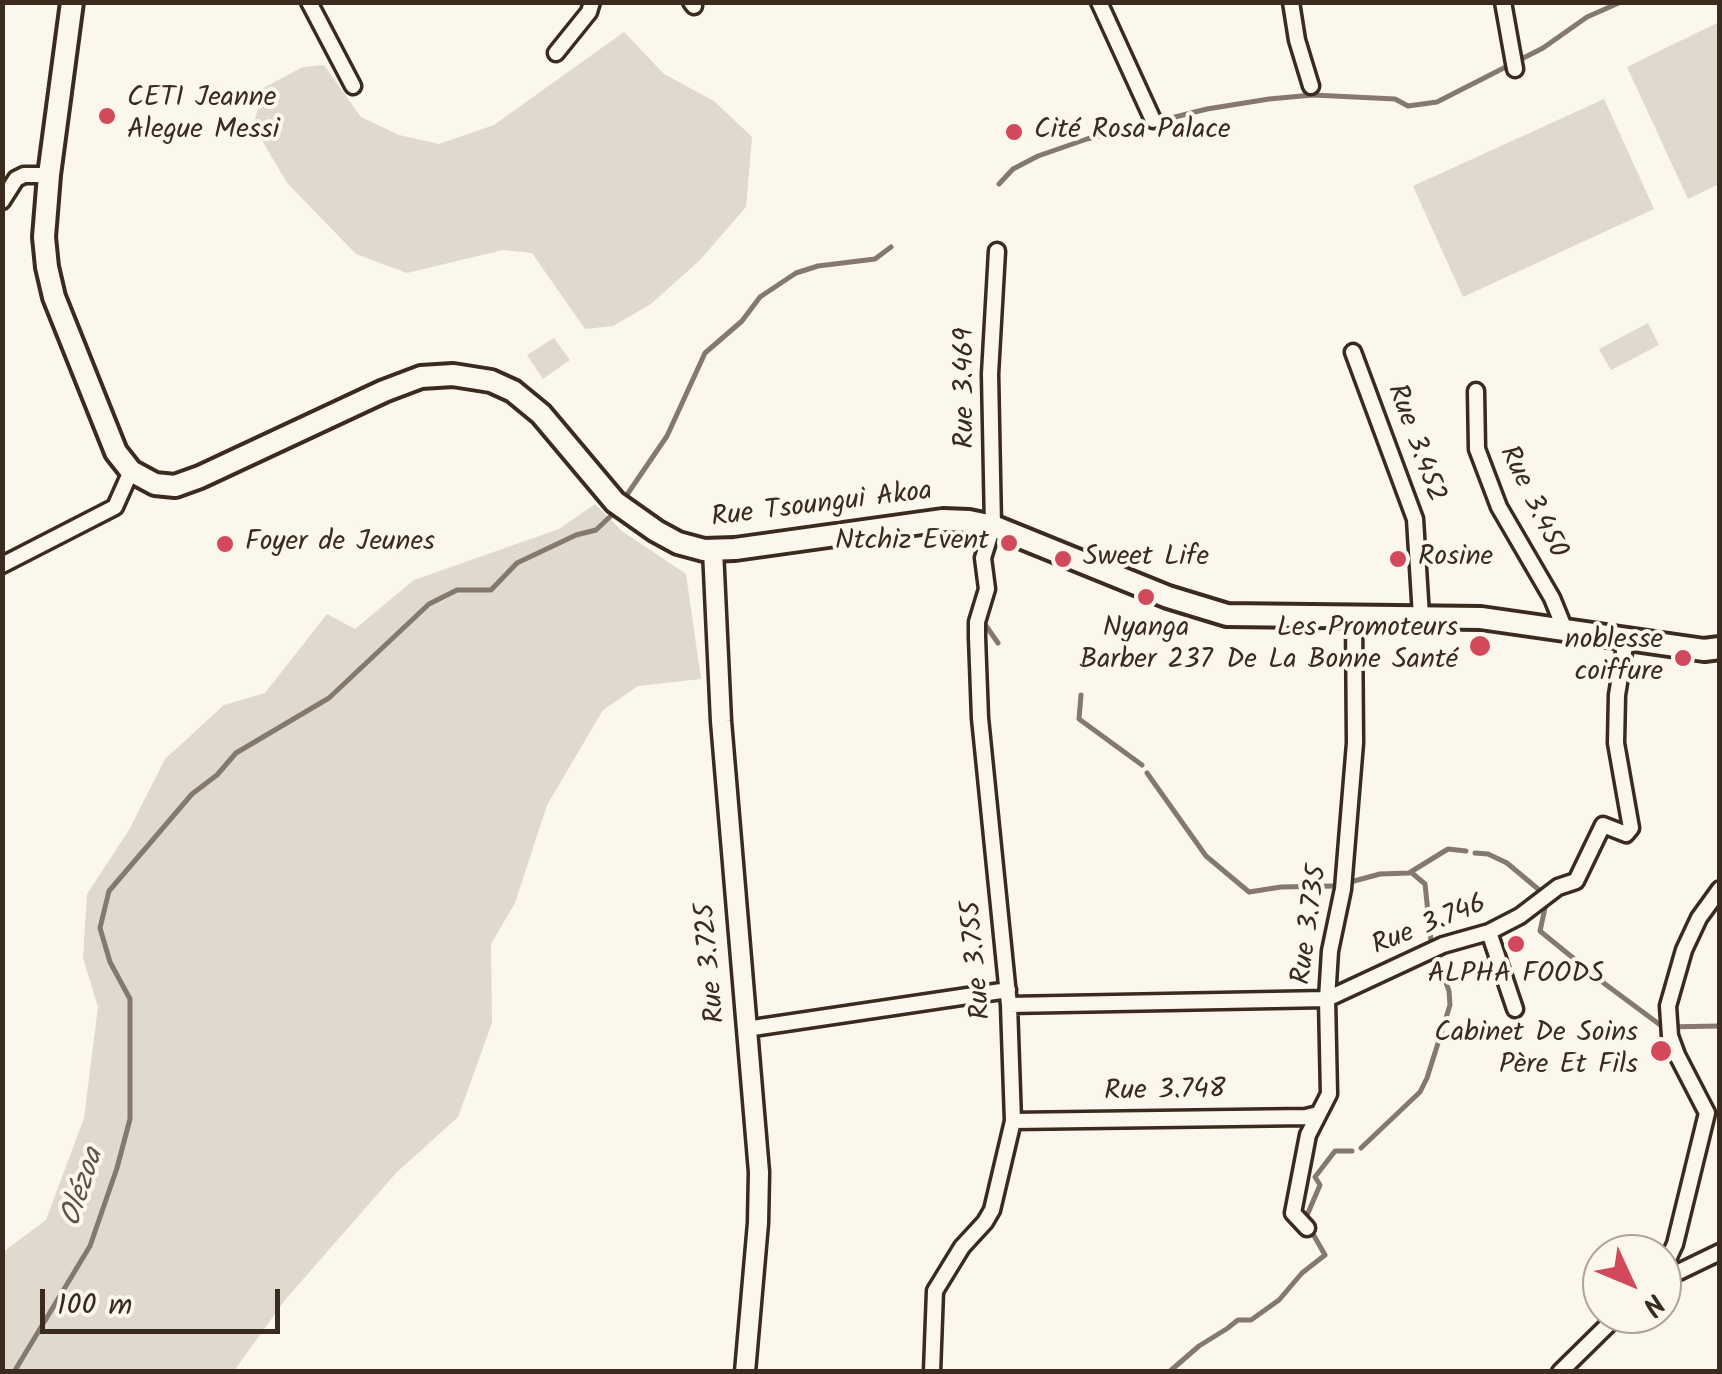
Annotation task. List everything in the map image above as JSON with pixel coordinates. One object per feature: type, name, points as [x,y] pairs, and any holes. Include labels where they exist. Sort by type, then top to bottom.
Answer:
[{"type":"main road","points":[[72,2],[44,237],[54,298],[116,452],[131,471]]},
{"type":"main road","name":"Rue Tsoungui Akoa","points":[[131,471],[155,484],[175,486],[384,391],[421,377],[454,375],[491,381],[513,392],[540,414],[615,502],[678,542],[713,550],[943,520],[968,521],[993,526],[1197,608],[1227,615],[1481,618],[1704,650],[1720,648]]},
{"type":"street","points":[[309,2],[352,86]]},
{"type":"street","points":[[556,53],[590,12],[592,2]]},
{"type":"street","points":[[1099,2],[1153,120]]},
{"type":"street","points":[[1290,2],[1310,86]]},
{"type":"street","points":[[1503,2],[1515,69]]},
{"type":"street","points":[[2,201],[16,179],[49,176]]},
{"type":"street","name":"Rue 3.469","points":[[993,526],[990,374],[997,250]]},
{"type":"street","name":"Rue 3.452","points":[[1353,352],[1415,519],[1421,616]]},
{"type":"street","name":"Rue 3.450","points":[[1476,392],[1477,449],[1499,507],[1552,598],[1564,630]]},
{"type":"street","points":[[2,565],[115,507],[131,471]]},
{"type":"street","name":"Rue 3.755","points":[[932,1372],[935,1291],[962,1246],[986,1222],[992,1210],[1013,1120],[1009,998],[980,718],[978,622],[987,590],[983,558],[993,526]]},
{"type":"street","name":"Rue 3.725","points":[[713,550],[721,721],[758,1172],[758,1223],[745,1372]]},
{"type":"street","name":"Rue 3.735","points":[[1307,1228],[1293,1212],[1308,1135],[1329,1094],[1330,951],[1343,889],[1355,743],[1354,617]]},
{"type":"street","name":"Rue 3.746","points":[[746,1029],[1009,998],[1327,998],[1443,946],[1489,932],[1520,916],[1558,887],[1576,881],[1603,826],[1626,834],[1631,828],[1616,743],[1617,695],[1626,640]]},
{"type":"street","points":[[1677,1234],[1706,1113],[1676,1056],[1669,1028],[1671,992],[1684,950],[1720,889]]},
{"type":"street","points":[[1489,932],[1514,1009]]},
{"type":"street","name":"Rue 3.748","points":[[1013,1120],[1318,1114]]},
{"type":"street","points":[[1682,1270],[1720,1252]]},
{"type":"street","points":[[1560,1372],[1599,1334]]},
{"type":"shaded area","points":[[1719,22],[1719,184],[1688,199],[1627,67]]},
{"type":"shaded area","points":[[624,32],[664,74],[714,101],[752,137],[746,207],[700,260],[651,304],[613,326],[585,329],[532,253],[503,250],[407,273],[356,254],[287,183],[253,125],[265,87],[303,67],[324,65],[361,117],[399,135],[439,144],[494,125]]},
{"type":"shaded area","points":[[1604,99],[1654,209],[1463,297],[1413,186]]},
{"type":"shaded area","points":[[1648,323],[1659,345],[1611,370],[1599,349]]},
{"type":"shaded area","points":[[554,338],[570,360],[543,379],[527,355]]},
{"type":"shaded area","points":[[595,504],[622,531],[686,574],[701,679],[638,686],[603,710],[547,805],[515,903],[491,944],[492,1023],[458,1117],[396,1173],[285,1300],[234,1371],[3,1371],[3,1252],[46,1220],[84,1118],[98,1007],[83,958],[87,894],[129,830],[165,759],[224,705],[265,693],[327,614],[355,629],[414,580],[559,529]]},
{"type":"waterway","points":[[999,184],[1013,169],[1038,156],[1087,139],[1207,109],[1313,95],[1395,99],[1408,106],[1437,102],[1543,48],[1587,17],[1621,2]]},
{"type":"waterway","points":[[622,502],[667,436],[705,353],[742,321],[760,297],[796,273],[818,266],[875,259],[891,247]]},
{"type":"waterway","name":"Olézoa","points":[[14,1372],[90,1246],[130,1119],[130,999],[110,962],[100,928],[109,891],[192,794],[217,775],[236,753],[329,698],[429,604],[457,590],[491,590],[517,563],[576,535],[596,530],[616,511]]},
{"type":"waterway","points":[[984,623],[998,643]]},
{"type":"waterway","points":[[1081,695],[1079,719],[1142,765]]},
{"type":"waterway","points":[[1147,773],[1206,856],[1249,892],[1334,886]]},
{"type":"waterway","points":[[1354,881],[1380,874],[1409,873],[1448,849],[1466,851]]},
{"type":"waterway","points":[[1475,853],[1507,863],[1544,894]]},
{"type":"waterway","points":[[1412,873],[1425,884],[1431,941]]},
{"type":"waterway","points":[[1547,899],[1540,931],[1663,1027],[1720,1026]]},
{"type":"waterway","points":[[1361,1148],[1420,1092],[1427,1078],[1450,1005],[1435,953]]},
{"type":"waterway","points":[[1229,1327],[1238,1320],[1251,1320],[1279,1300],[1302,1273],[1325,1255],[1305,1220],[1320,1185],[1315,1177],[1335,1151],[1352,1151]]},
{"type":"waterway","points":[[1169,1372],[1228,1328]]},
{"type":"place","name":"CETI Jeanne Alegue Messi","points":[[107,116]]},
{"type":"place","name":"Cité Rosa Palace","points":[[1014,132]]},
{"type":"place","name":"Ntchiz Event","points":[[1009,543]]},
{"type":"place","name":"Foyer de Jeunes","points":[[225,544]]},
{"type":"place","name":"Sweet Life","points":[[1063,559]]},
{"type":"place","name":"Rosine","points":[[1398,559]]},
{"type":"place","name":"Nyanga Barber 237","points":[[1146,597]]},
{"type":"place","name":"Les Promoteurs De La Bonne Santé","points":[[1480,646]]},
{"type":"place","name":"noblesse coiffure","points":[[1683,658]]},
{"type":"place","name":"ALPHA FOODS","points":[[1516,944]]},
{"type":"place","name":"Cabinet De Soins Père Et Fils","points":[[1661,1051]]}]
